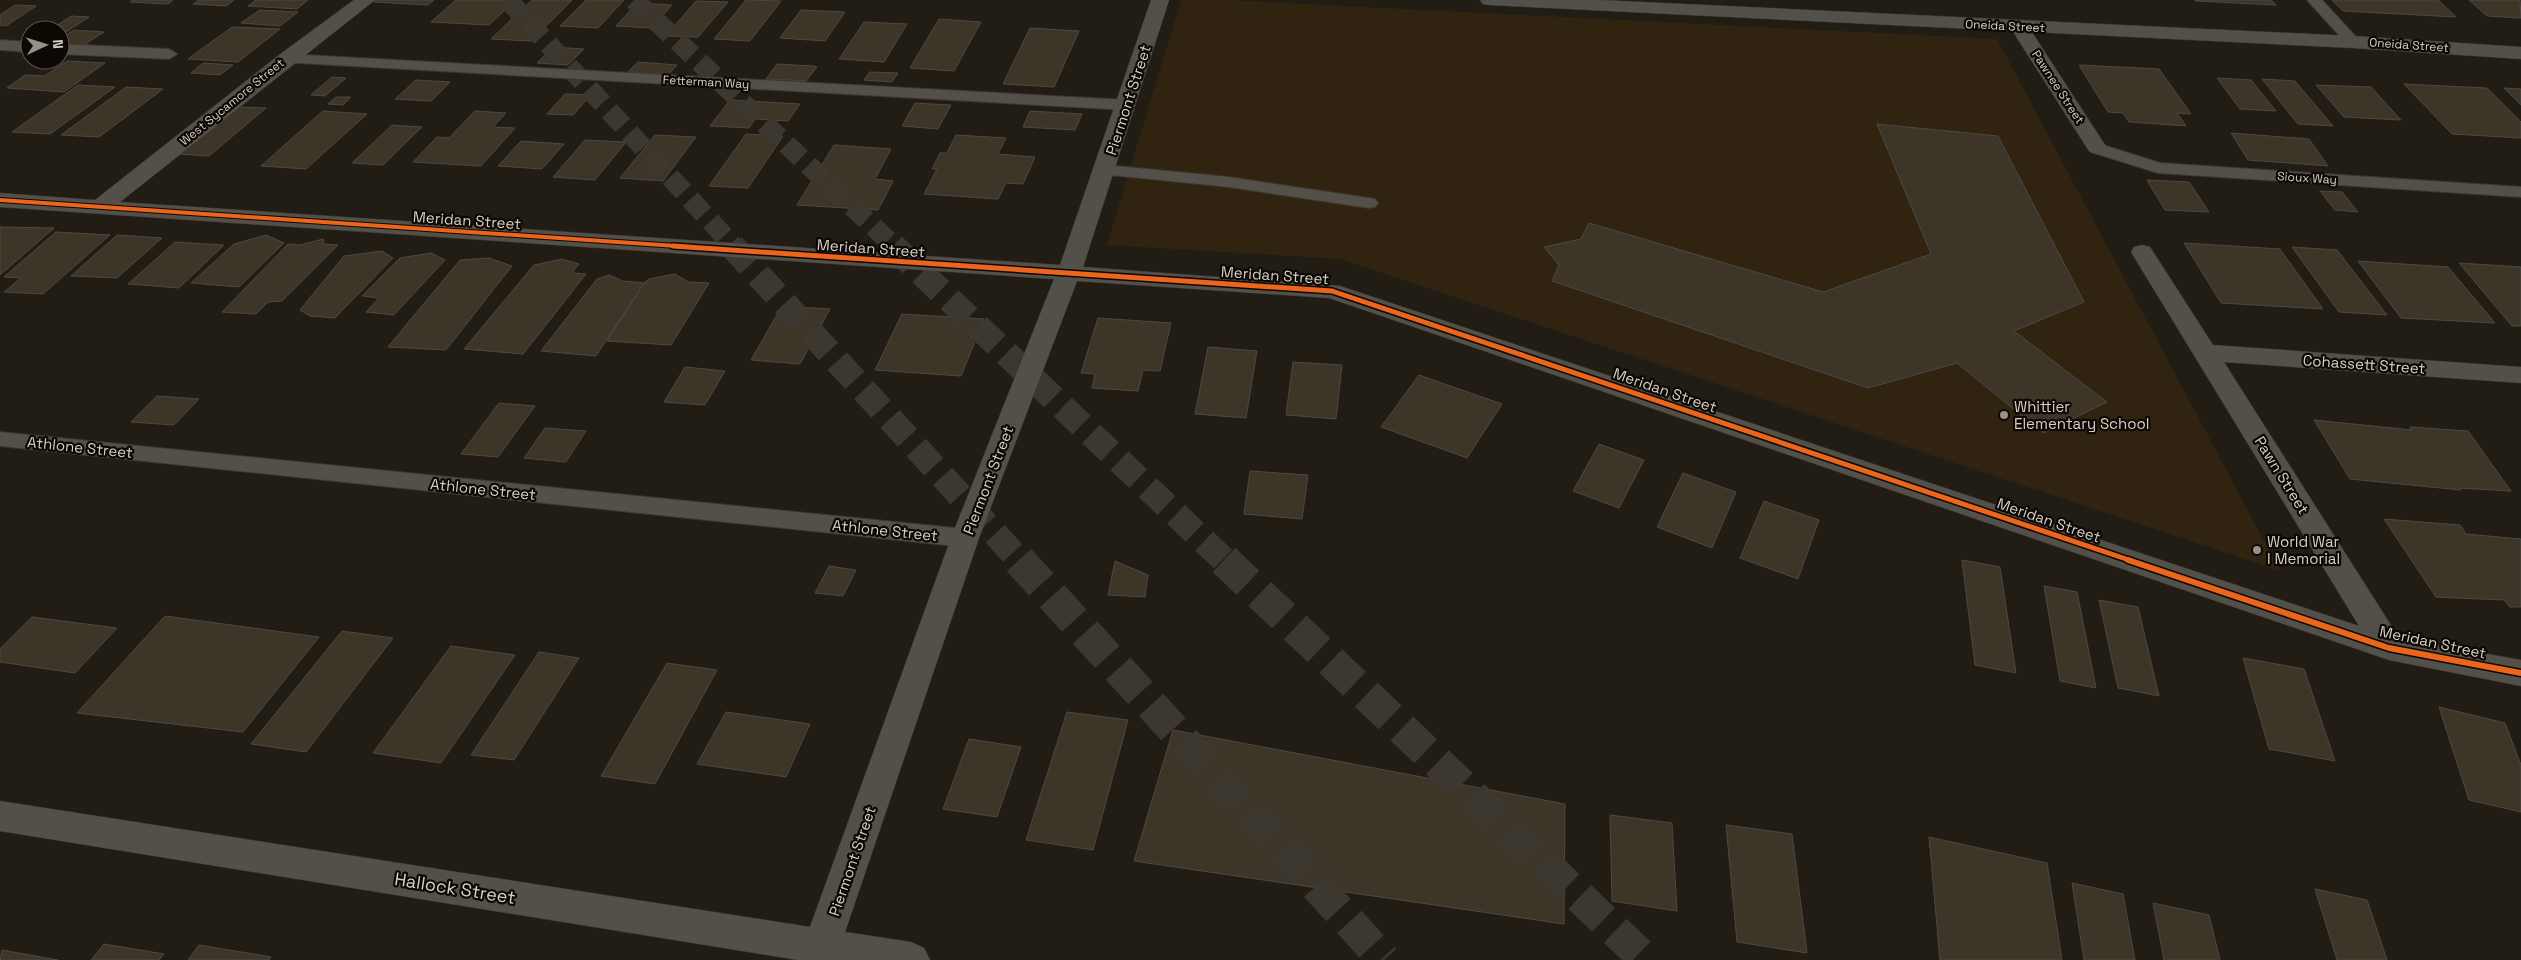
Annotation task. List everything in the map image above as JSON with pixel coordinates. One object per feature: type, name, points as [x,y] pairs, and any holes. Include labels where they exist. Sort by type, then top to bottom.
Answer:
[{"type":"street","name":"West Sycamore Street","points":[[101,206],[286,59],[366,0]]},
{"type":"street","name":"Piermont Street","points":[[820,953],[965,538],[1068,274],[1106,170],[1160,0]]},
{"type":"street","name":"Oneida Street","points":[[1489,0],[2353,42],[2521,52]]},
{"type":"street","name":"Pawnee Street","points":[[2019,26],[2097,148]]},
{"type":"street","name":"Meridan Street","points":[[0,200],[1332,291],[2389,648],[2521,673]]},
{"type":"street","points":[[2142,252],[2206,353]]},
{"type":"street","name":"Cohassett Street","points":[[2206,353],[2521,375]]},
{"type":"street","name":"Pawn Street","points":[[2206,353],[2389,648]]},
{"type":"street","name":"Hallock Street","points":[[0,816],[820,953],[911,960]]},
{"type":"lane","points":[[2314,0],[2353,42]]},
{"type":"lane","points":[[0,45],[20,46]]},
{"type":"lane","points":[[70,49],[169,54]]},
{"type":"lane","name":"Fetterman Way","points":[[286,59],[1126,105]]},
{"type":"lane","name":"Sioux Way","points":[[2097,148],[2158,168],[2521,192]]},
{"type":"lane","points":[[1106,170],[1229,182],[1369,202]]},
{"type":"lane","name":"Athlone Street","points":[[0,439],[965,538]]},
{"type":"shaded area","name":"Whittier Elementary School","points":[[1181,0],[1225,0],[1997,39],[2280,571],[1341,259],[1107,245]]},
{"type":"building","points":[[133,0],[173,0],[168,4],[130,2]]},
{"type":"building","points":[[199,0],[234,0],[226,6],[193,4]]},
{"type":"building","points":[[256,0],[308,0],[297,9],[248,6]]},
{"type":"building","points":[[377,0],[434,0],[428,5],[374,2]]},
{"type":"building","points":[[456,0],[516,0],[489,25],[431,22]]},
{"type":"building","points":[[532,0],[572,0],[531,41],[491,39]]},
{"type":"building","points":[[586,0],[624,0],[598,28],[560,26]]},
{"type":"building","points":[[746,0],[781,1],[750,41],[714,39]]},
{"type":"building","points":[[2271,0],[2276,5],[2196,1]]},
{"type":"building","points":[[2332,0],[2438,0],[2456,17],[2343,11]]},
{"type":"building","points":[[2469,0],[2520,0],[2521,18],[2487,16]]},
{"type":"building","points":[[696,1],[728,2],[698,37],[666,36]]},
{"type":"building","points":[[637,3],[672,5],[651,28],[616,26]]},
{"type":"building","points":[[15,5],[36,6],[6,26],[0,25],[0,15]]},
{"type":"building","points":[[260,10],[298,12],[280,26],[241,23]]},
{"type":"building","points":[[801,10],[845,12],[825,41],[780,38]]},
{"type":"building","points":[[71,16],[89,17],[70,29],[70,20],[65,20]]},
{"type":"building","points":[[939,19],[981,22],[954,71],[910,68]]},
{"type":"building","points":[[864,22],[907,24],[884,62],[839,59]]},
{"type":"building","points":[[232,27],[280,29],[238,62],[188,59]]},
{"type":"building","points":[[1030,28],[1079,31],[1054,87],[1003,84]]},
{"type":"building","points":[[74,30],[104,32],[81,47],[70,46],[70,33]]},
{"type":"building","points":[[553,47],[584,49],[568,65],[537,63]]},
{"type":"building","points":[[70,61],[105,63],[64,92],[7,88],[25,75],[44,76],[53,70],[70,70]]},
{"type":"building","points":[[638,62],[677,65],[668,75],[628,72]]},
{"type":"building","points":[[203,63],[233,65],[220,75],[191,73]]},
{"type":"building","points":[[777,64],[817,67],[806,81],[766,79]]},
{"type":"building","points":[[2079,65],[2159,69],[2191,114],[2177,113],[2186,126],[2129,122],[2123,113],[2108,112]]},
{"type":"building","points":[[870,72],[898,73],[892,82],[864,80]]},
{"type":"building","points":[[332,77],[346,78],[325,96],[311,95]]},
{"type":"building","points":[[2217,78],[2251,80],[2276,111],[2240,109]]},
{"type":"building","points":[[2262,79],[2295,81],[2333,126],[2298,124]]},
{"type":"building","points":[[416,80],[450,82],[431,101],[395,99]]},
{"type":"building","points":[[2404,84],[2487,88],[2521,122],[2521,138],[2452,134]]},
{"type":"building","points":[[78,85],[115,87],[50,134],[12,132]]},
{"type":"building","points":[[2316,85],[2371,87],[2401,120],[2344,117]]},
{"type":"building","points":[[126,87],[163,89],[99,137],[61,135]]},
{"type":"building","points":[[2504,88],[2521,89],[2521,105]]},
{"type":"building","points":[[565,94],[591,95],[573,115],[547,114]]},
{"type":"building","points":[[336,97],[351,97],[343,105],[328,104]]},
{"type":"building","points":[[730,100],[800,104],[788,121],[755,119],[749,128],[710,126]]},
{"type":"building","points":[[915,103],[951,105],[938,129],[902,126]]},
{"type":"building","points":[[236,107],[266,108],[209,156],[177,154]]},
{"type":"building","points":[[323,111],[367,114],[306,169],[261,166]]},
{"type":"building","points":[[475,111],[506,113],[493,127],[515,128],[481,166],[413,162],[437,137],[449,138]]},
{"type":"building","points":[[1030,111],[1082,114],[1075,130],[1023,127]]},
{"type":"building","points":[[1877,124],[1998,136],[2084,302],[2014,331],[2107,402],[2043,433],[1957,363],[1868,388],[1552,281],[1559,265],[1544,247],[1581,239],[1589,223],[1823,292],[1931,254]]},
{"type":"building","points":[[392,125],[422,127],[383,165],[352,163]]},
{"type":"building","points":[[2231,133],[2309,139],[2328,166],[2248,160]]},
{"type":"building","points":[[746,134],[783,136],[748,188],[709,186]]},
{"type":"building","points":[[655,135],[696,137],[663,181],[620,178]]},
{"type":"building","points":[[956,135],[1006,138],[998,154],[1035,157],[1023,184],[1006,183],[998,199],[924,194],[937,169],[932,169],[940,153],[947,153]]},
{"type":"building","points":[[585,140],[626,142],[595,180],[553,177]]},
{"type":"building","points":[[521,141],[564,144],[542,169],[498,166]]},
{"type":"building","points":[[834,145],[891,149],[875,179],[893,181],[878,210],[797,205]]},
{"type":"building","points":[[2147,180],[2189,182],[2209,212],[2165,210]]},
{"type":"building","points":[[2320,191],[2342,192],[2358,212],[2335,210]]},
{"type":"building","points":[[1,227],[54,228],[0,275]]},
{"type":"building","points":[[56,232],[110,235],[43,294],[4,292],[21,278],[4,277]]},
{"type":"building","points":[[117,235],[162,238],[117,278],[71,276]]},
{"type":"building","points":[[266,235],[284,243],[239,287],[191,283],[234,244]]},
{"type":"building","points":[[323,239],[324,244],[338,245],[282,301],[268,302],[256,314],[222,312],[288,244],[300,245]]},
{"type":"building","points":[[175,242],[224,245],[179,288],[128,284]]},
{"type":"building","points":[[2184,243],[2280,249],[2323,309],[2221,303]]},
{"type":"building","points":[[2292,247],[2337,250],[2387,315],[2339,312]]},
{"type":"building","points":[[382,251],[393,258],[335,318],[310,316],[300,310],[344,256]]},
{"type":"building","points":[[431,253],[445,260],[394,315],[366,312],[379,298],[362,296],[400,258]]},
{"type":"building","points":[[489,258],[512,266],[446,350],[388,347],[460,260]]},
{"type":"building","points":[[562,259],[579,264],[572,273],[586,274],[523,354],[464,349],[534,265]]},
{"type":"building","points":[[2358,261],[2448,267],[2495,323],[2401,318]]},
{"type":"building","points":[[2459,263],[2521,267],[2521,326],[2512,326]]},
{"type":"building","points":[[675,274],[688,282],[709,283],[671,345],[607,341],[644,283],[649,279]]},
{"type":"building","points":[[609,275],[623,281],[644,283],[596,356],[541,351],[597,279]]},
{"type":"building","points":[[782,306],[830,309],[800,364],[751,360]]},
{"type":"building","points":[[902,314],[984,319],[961,376],[875,370]]},
{"type":"building","points":[[1098,318],[1171,323],[1160,371],[1143,370],[1138,391],[1092,388],[1095,374],[1081,373]]},
{"type":"building","points":[[1208,347],[1257,351],[1246,418],[1195,414]]},
{"type":"building","points":[[1293,362],[1342,365],[1336,419],[1286,415]]},
{"type":"building","points":[[685,367],[725,371],[705,405],[664,402]]},
{"type":"building","points":[[1419,375],[1502,404],[1467,458],[1381,427]]},
{"type":"building","points":[[157,396],[199,399],[174,425],[131,422]]},
{"type":"building","points":[[499,403],[535,406],[498,457],[461,454]]},
{"type":"building","points":[[2314,420],[2412,430],[2410,427],[2468,431],[2511,491],[2459,488],[2461,490],[2350,479]]},
{"type":"building","points":[[545,428],[586,431],[566,462],[524,458]]},
{"type":"building","points":[[1599,444],[1644,460],[1619,508],[1573,491]]},
{"type":"building","points":[[1250,471],[1308,475],[1302,519],[1244,514]]},
{"type":"building","points":[[1683,473],[1736,492],[1712,548],[1657,527]]},
{"type":"building","points":[[1764,501],[1819,520],[1798,579],[1740,558]]},
{"type":"building","points":[[2384,519],[2460,525],[2466,534],[2521,539],[2521,607],[2510,607],[2504,600],[2436,597]]},
{"type":"building","points":[[1962,560],[2000,567],[2016,673],[1975,665]]},
{"type":"building","points":[[1115,561],[1148,575],[1145,597],[1108,595]]},
{"type":"building","points":[[829,566],[856,570],[843,596],[815,593]]},
{"type":"building","points":[[2044,586],[2077,592],[2096,688],[2060,681]]},
{"type":"building","points":[[2099,600],[2138,607],[2159,696],[2118,688]]},
{"type":"building","points":[[165,616],[319,637],[243,732],[77,713]]},
{"type":"building","points":[[32,617],[117,628],[75,673],[0,662],[0,649]]},
{"type":"building","points":[[342,631],[393,638],[306,752],[251,744]]},
{"type":"building","points":[[451,646],[515,655],[441,763],[373,753]]},
{"type":"building","points":[[539,652],[579,658],[514,760],[471,755]]},
{"type":"building","points":[[2243,658],[2304,669],[2335,761],[2269,749]]},
{"type":"building","points":[[667,663],[717,670],[655,784],[601,776]]},
{"type":"building","points":[[2439,707],[2505,723],[2521,765],[2521,812],[2469,800]]},
{"type":"building","points":[[726,712],[810,724],[786,777],[697,764]]},
{"type":"building","points":[[1067,712],[1128,720],[1093,850],[1026,840]]},
{"type":"building","points":[[1173,730],[1565,804],[1564,924],[1134,861]]},
{"type":"building","points":[[969,739],[1021,747],[997,817],[943,809]]},
{"type":"building","points":[[1610,815],[1672,823],[1677,911],[1612,901]]},
{"type":"building","points":[[1726,825],[1792,834],[1807,953],[1737,942]]},
{"type":"building","points":[[1929,837],[2047,863],[2062,960],[1940,960]]},
{"type":"building","points":[[2072,883],[2123,894],[2135,960],[2084,960]]},
{"type":"building","points":[[2315,889],[2367,900],[2387,960],[2337,960]]},
{"type":"building","points":[[2153,903],[2209,915],[2220,960],[2164,960]]},
{"type":"building","points":[[104,944],[164,954],[159,960],[91,960]]},
{"type":"building","points":[[199,945],[271,957],[269,960],[188,960]]},
{"type":"building","points":[[2,950],[58,960],[0,960]]},
{"type":"tunnel","points":[[508,0],[734,247]]},
{"type":"tunnel","points":[[634,0],[895,247]]},
{"type":"tunnel","points":[[732,246],[1020,561]]},
{"type":"tunnel","points":[[893,246],[1225,561]]},
{"type":"tunnel","points":[[1019,560],[1384,960]]},
{"type":"tunnel","points":[[1224,560],[1646,960]]},
{"type":"cycle path","points":[[0,200],[1332,291],[2389,648],[2521,673]]},
{"type":"place","name":"Whittier Elementary School","points":[[2004,415]]},
{"type":"place","name":"World War I Memorial","points":[[2257,550]]}]
